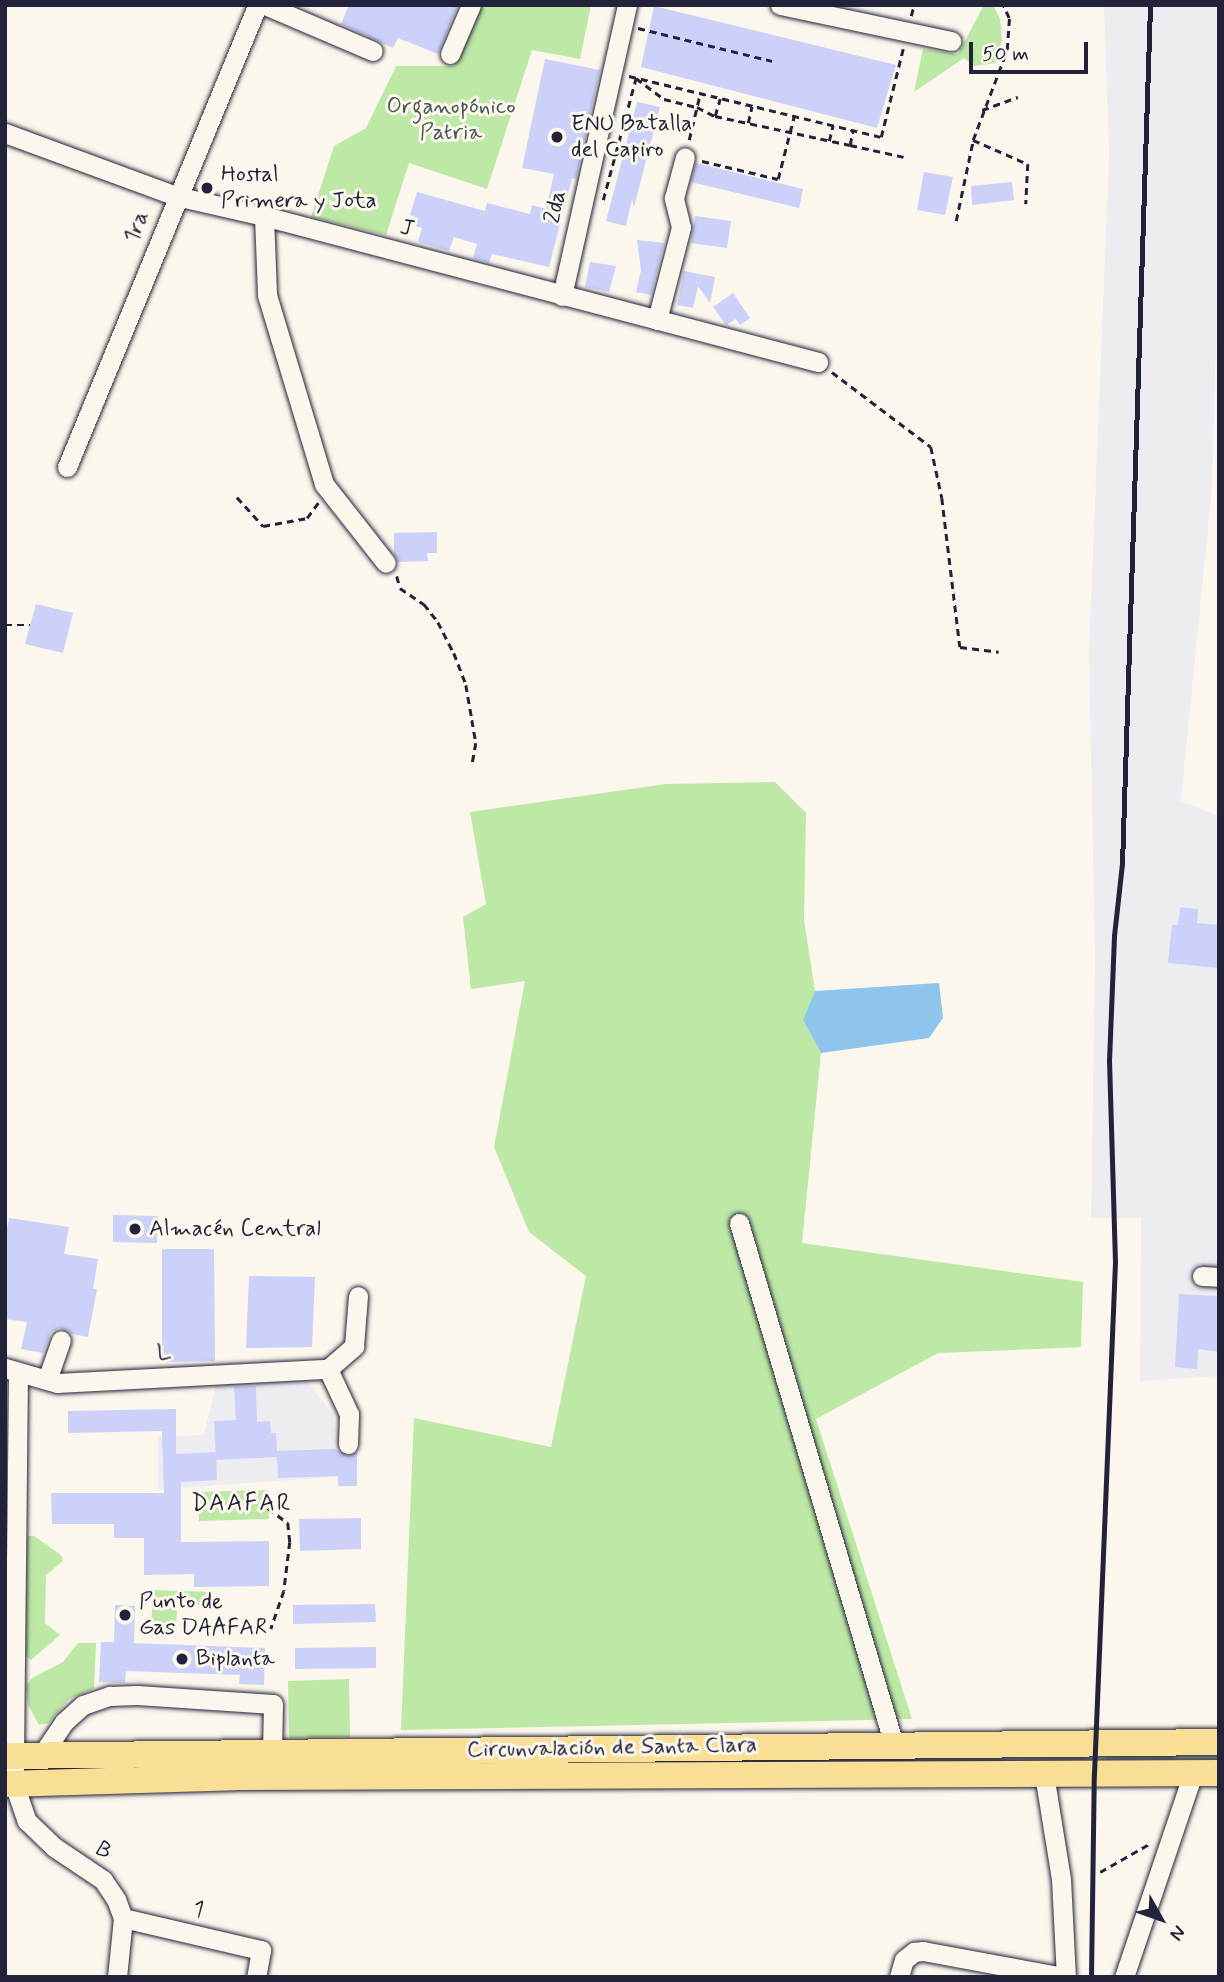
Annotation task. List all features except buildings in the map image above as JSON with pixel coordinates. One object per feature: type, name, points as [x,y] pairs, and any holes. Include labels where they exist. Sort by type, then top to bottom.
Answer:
[{"type":"highway","name":"Circunvalación de Santa Clara","points":[[9,1756],[1219,1742]]},
{"type":"highway","points":[[938,1774],[946,1768],[950,1756],[946,1747],[941,1745]]},
{"type":"highway","name":"Circunvalación de Santa Clara","points":[[9,1784],[248,1777],[1206,1773]]},
{"type":"street","name":"1ra","points":[[67,467],[176,196],[257,5]]},
{"type":"street","points":[[265,5],[373,51]]},
{"type":"street","points":[[450,54],[471,5]]},
{"type":"street","points":[[779,5],[951,41]]},
{"type":"street","name":"2da","points":[[562,296],[624,15]]},
{"type":"street","name":"J","points":[[5,133],[176,196],[264,216],[818,362]]},
{"type":"street","points":[[657,320],[681,228],[674,198],[685,157]]},
{"type":"street","points":[[264,216],[267,295],[324,484],[386,563]]},
{"type":"street","points":[[739,1223],[894,1745]]},
{"type":"street","points":[[348,1444],[349,1414],[328,1369],[354,1346],[358,1296]]},
{"type":"street","points":[[47,1380],[61,1340]]},
{"type":"street","name":"L","points":[[12,1370],[57,1383],[328,1369]]},
{"type":"street","points":[[9,1756],[12,1370]]},
{"type":"street","points":[[40,1756],[64,1722],[83,1706],[109,1696],[137,1695],[273,1704],[272,1751]]},
{"type":"street","name":"B","points":[[9,1756],[9,1784],[27,1821],[54,1847],[103,1880],[116,1899],[123,1918]]},
{"type":"street","points":[[1124,1977],[1171,1832],[1206,1773]]},
{"type":"street","points":[[899,1977],[904,1960],[914,1952],[923,1951],[1064,1977],[1061,1879],[1044,1774]]},
{"type":"street","points":[[117,1977],[123,1918]]},
{"type":"street","name":"1","points":[[123,1918],[261,1950],[256,1977]]},
{"type":"path","points":[[611,72],[881,137],[914,5]]},
{"type":"path","points":[[956,221],[973,140],[982,110],[1000,75],[1007,50],[1009,18],[1003,5]]},
{"type":"path","points":[[624,15],[772,61]]},
{"type":"path","points":[[636,78],[664,99],[697,107],[715,116],[904,158]]},
{"type":"path","points":[[603,200],[636,78]]},
{"type":"path","points":[[700,94],[685,157],[778,179],[794,116]]},
{"type":"path","points":[[982,110],[1018,97]]},
{"type":"path","points":[[715,116],[720,98]]},
{"type":"path","points":[[748,123],[752,106]]},
{"type":"path","points":[[829,141],[833,125]]},
{"type":"path","points":[[849,145],[853,130]]},
{"type":"path","points":[[973,140],[1028,164],[1026,204]]},
{"type":"path","points":[[818,362],[931,447],[942,498],[960,647],[999,652]]},
{"type":"path","points":[[237,497],[263,526],[307,518],[316,508],[324,484]]},
{"type":"path","points":[[386,563],[395,570],[400,588],[424,604],[438,622],[454,653],[466,685],[474,732],[472,765]]},
{"type":"path","points":[[5,625],[30,625]]},
{"type":"path","points":[[268,1508],[288,1523],[290,1542],[284,1591],[271,1629]]},
{"type":"path","points":[[1100,1872],[1171,1832]]},
{"type":"shaded area","points":[[1104,5],[1219,5],[1219,237],[1212,488],[1181,801],[1219,816],[1219,1376],[1140,1381],[1141,1218],[1091,1218],[1095,959],[1089,652],[1109,155]]},
{"type":"shaded area","points":[[307,1380],[334,1417],[336,1477],[158,1489],[158,1437],[204,1435],[217,1381]]},
{"type":"green space","name":"Organopónico Patria","points":[[480,5],[591,5],[580,59],[532,50],[487,189],[409,163],[386,235],[311,217],[334,146],[366,128],[396,66],[453,66]]},
{"type":"green space","points":[[984,5],[994,7],[1000,19],[1002,40],[995,63],[974,66],[964,58],[914,92],[923,49],[958,54]]},
{"type":"green space","points":[[775,782],[806,813],[804,920],[815,991],[803,1020],[821,1053],[802,1243],[1083,1282],[1081,1347],[938,1353],[816,1419],[912,1719],[401,1730],[414,1418],[551,1447],[586,1276],[529,1232],[494,1147],[525,981],[471,989],[463,917],[486,904],[470,812],[666,784]]},
{"type":"green space","points":[[268,1490],[269,1519],[199,1521],[199,1492]]},
{"type":"green space","points":[[27,1536],[34,1536],[61,1555],[63,1561],[46,1575],[45,1623],[60,1635],[31,1660],[26,1656]]},
{"type":"green space","points":[[153,1590],[211,1592],[211,1601],[205,1605],[177,1604],[176,1631],[151,1630]]},
{"type":"green space","points":[[78,1643],[96,1643],[94,1688],[69,1699],[48,1723],[39,1725],[28,1705],[26,1686],[32,1678],[63,1662]]},
{"type":"green space","points":[[349,1679],[350,1737],[289,1738],[288,1681]]},
{"type":"green space","points":[[1107,1751],[1219,1751],[1219,1759],[1107,1760]]},
{"type":"water","points":[[939,983],[943,1018],[929,1038],[821,1053],[803,1020],[815,991]]},
{"type":"railway","points":[[1091,1977],[1094,1774],[1115,1262],[1109,1061],[1114,936],[1122,864],[1150,5]]},
{"type":"place","name":"ENU Batalla del Capiro","points":[[557,137]]},
{"type":"place","name":"Hostal Primera y Jota","points":[[207,188]]},
{"type":"place","name":"Almacén Central","points":[[135,1229]]},
{"type":"place","name":"Punto de Gas DAAFAR","points":[[125,1615]]},
{"type":"place","name":"Biplanta","points":[[182,1659]]},
{"type":"district","name":"DAAFAR","points":[[242,1504]]}]
